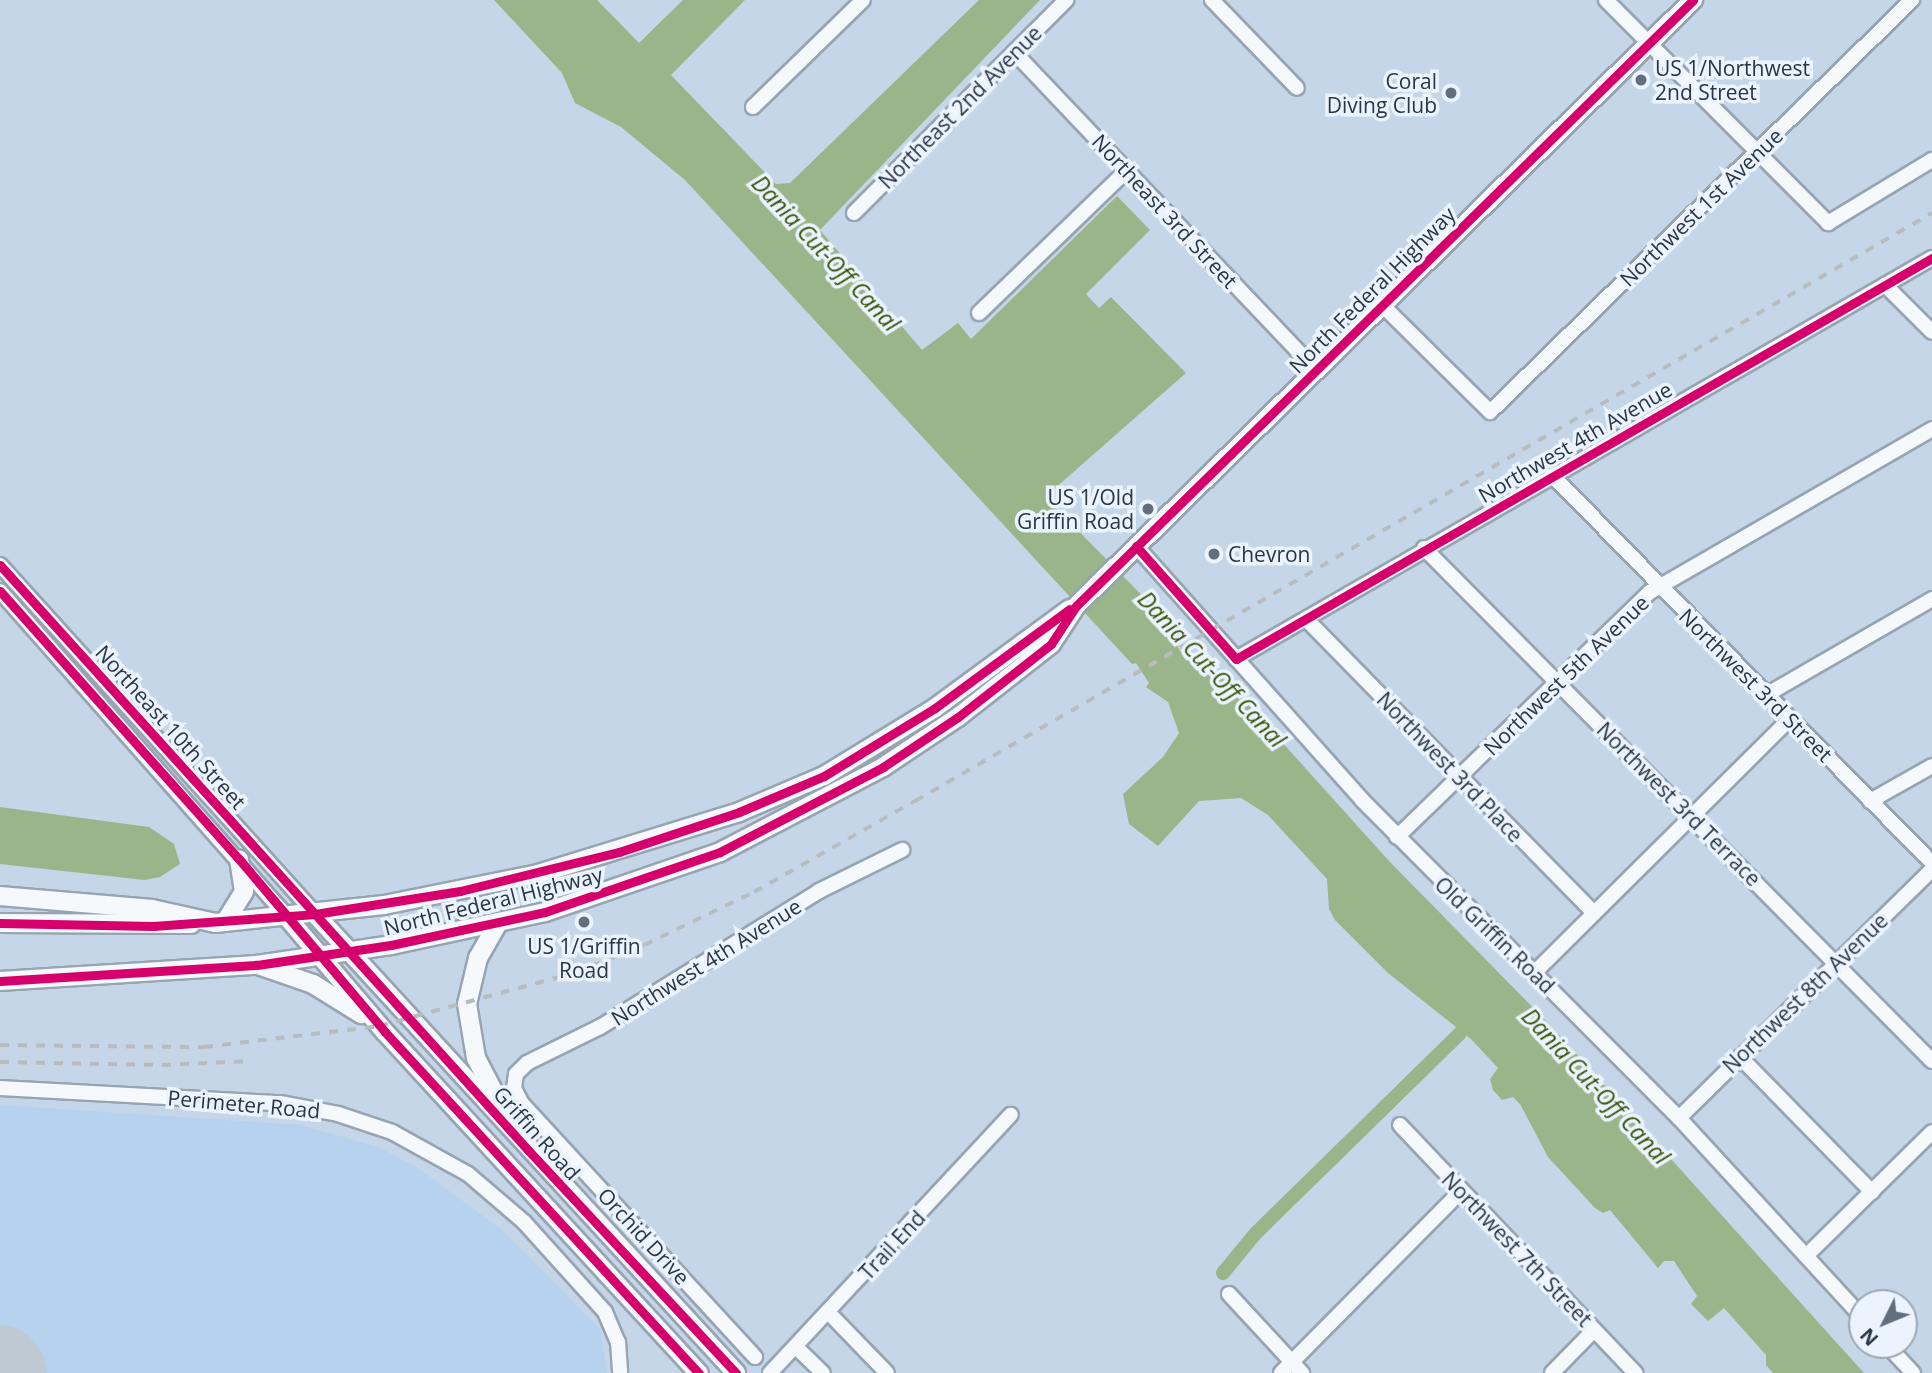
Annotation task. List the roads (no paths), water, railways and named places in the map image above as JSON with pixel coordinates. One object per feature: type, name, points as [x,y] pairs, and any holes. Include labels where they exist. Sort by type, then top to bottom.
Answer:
[{"type":"main road","name":"North Federal Highway","points":[[0,923],[220,923],[287,917],[389,904],[538,874],[661,839],[782,796],[900,732],[1076,606],[1693,0]]},
{"type":"main road","name":"North Federal Highway","points":[[0,981],[257,965],[349,952],[498,923],[582,902],[686,865],[786,820],[883,767],[958,718],[1051,644],[1076,606]]},
{"type":"main road","points":[[0,896],[152,909],[220,923],[244,891],[239,859]]},
{"type":"main road","name":"Griffin Road","points":[[315,914],[528,1150],[736,1373]]},
{"type":"main road","name":"Griffin Road","points":[[287,917],[379,1026],[699,1373]]},
{"type":"main road","points":[[498,923],[473,970],[469,1026],[480,1071],[528,1150]]},
{"type":"main road","points":[[257,965],[313,984],[379,1026]]},
{"type":"street","points":[[753,107],[863,0]]},
{"type":"street","name":"Northeast 2nd Avenue","points":[[854,214],[1066,0]]},
{"type":"street","points":[[1212,0],[1297,88]]},
{"type":"street","points":[[1606,0],[1828,223],[1932,160]]},
{"type":"street","name":"Northwest 1st Avenue","points":[[1382,305],[1490,412],[1912,0]]},
{"type":"street","name":"Northeast 3rd Street","points":[[1014,52],[1315,370]]},
{"type":"street","points":[[979,313],[1126,171]]},
{"type":"street","name":"Northwest 4th Avenue","points":[[1236,659],[1307,620],[1424,548],[1932,258]]},
{"type":"street","points":[[1885,285],[1932,332]]},
{"type":"street","name":"Northwest 5th Avenue","points":[[1397,836],[1659,587],[1932,429]]},
{"type":"street","name":"Northwest 3rd Street","points":[[1552,475],[1932,863]]},
{"type":"street","name":"Old Griffin Road","points":[[1136,546],[1397,836],[1679,1118],[1848,1301]]},
{"type":"street","name":"Northwest 3rd Terrace","points":[[1424,548],[1932,1061]]},
{"type":"street","name":"Northeast 10th Street","points":[[0,565],[315,914]]},
{"type":"street","name":"Northeast 10th Street","points":[[0,591],[239,859],[287,917]]},
{"type":"street","points":[[1766,695],[1932,599]]},
{"type":"street","name":"Northwest 3rd Place","points":[[1307,620],[1593,912]]},
{"type":"street","points":[[1534,972],[1790,719]]},
{"type":"street","points":[[1870,801],[1932,766]]},
{"type":"street","points":[[782,796],[786,820]]},
{"type":"street","name":"Northwest 4th Avenue","points":[[515,1079],[527,1063],[600,1027],[819,891],[902,850]]},
{"type":"street","name":"Northwest 8th Avenue","points":[[1679,1118],[1932,869]]},
{"type":"street","points":[[1740,1057],[1872,1192]]},
{"type":"street","name":"Orchid Drive","points":[[515,1079],[522,1104],[755,1357]]},
{"type":"street","name":"Perimeter Road","points":[[0,1088],[279,1103],[338,1114],[392,1132],[468,1174],[524,1222],[605,1311],[618,1342],[620,1373]]},
{"type":"street","name":"Trail End","points":[[770,1373],[829,1313],[1011,1115]]},
{"type":"street","name":"Northwest 7th Street","points":[[1400,1125],[1460,1192],[1635,1373]]},
{"type":"street","points":[[1807,1255],[1932,1132]]},
{"type":"street","points":[[1229,1294],[1292,1370],[1460,1192]]},
{"type":"street","points":[[829,1313],[887,1373]]},
{"type":"street","points":[[1552,1373],[1594,1330]]},
{"type":"street","points":[[796,1347],[823,1373]]},
{"type":"street","points":[[1900,1359],[1913,1373]]},
{"type":"water","name":"Dania Cut-Off Canal","points":[[494,0],[597,0],[639,43],[683,0],[745,0],[671,75],[776,184],[790,183],[979,0],[1040,0],[820,230],[922,350],[958,323],[971,339],[1117,196],[1150,230],[1086,294],[1099,308],[1111,297],[1186,373],[1045,497],[1181,635],[1175,642],[1186,661],[1199,654],[1244,700],[1389,861],[1552,1027],[1848,1355],[1848,1359],[1851,1359],[1864,1373],[1773,1373],[1766,1365],[1766,1355],[1724,1308],[1708,1321],[1691,1304],[1697,1296],[1674,1261],[1664,1261],[1658,1268],[1610,1210],[1603,1213],[1595,1208],[1548,1157],[1520,1104],[1513,1097],[1502,1100],[1493,1090],[1490,1079],[1498,1068],[1471,1039],[1388,973],[1335,920],[1329,909],[1327,879],[1268,815],[1241,798],[1199,801],[1158,846],[1129,824],[1123,794],[1163,757],[1179,733],[1168,702],[1146,687],[1149,683],[1136,663],[1132,664],[685,180],[621,127],[575,103],[562,73]]},
{"type":"water","points":[[0,807],[149,827],[174,844],[180,864],[160,877],[145,880],[0,864]]},
{"type":"waterway","points":[[1223,1273],[1255,1234],[1460,1033]]},
{"type":"railway","points":[[0,1045],[204,1047],[379,1026],[574,973],[644,945],[754,892],[915,801],[1932,213]]},
{"type":"railway","points":[[0,1062],[162,1065],[250,1061]]},
{"type":"place","name":"US 1/Northwest 2nd Street","points":[[1641,80]]},
{"type":"place","name":"Coral Diving Club","points":[[1451,93]]},
{"type":"place","name":"US 1/Old Griffin Road","points":[[1148,509]]},
{"type":"place","name":"Chevron","points":[[1214,554]]},
{"type":"place","name":"US 1/Griffin Road","points":[[584,922]]}]
